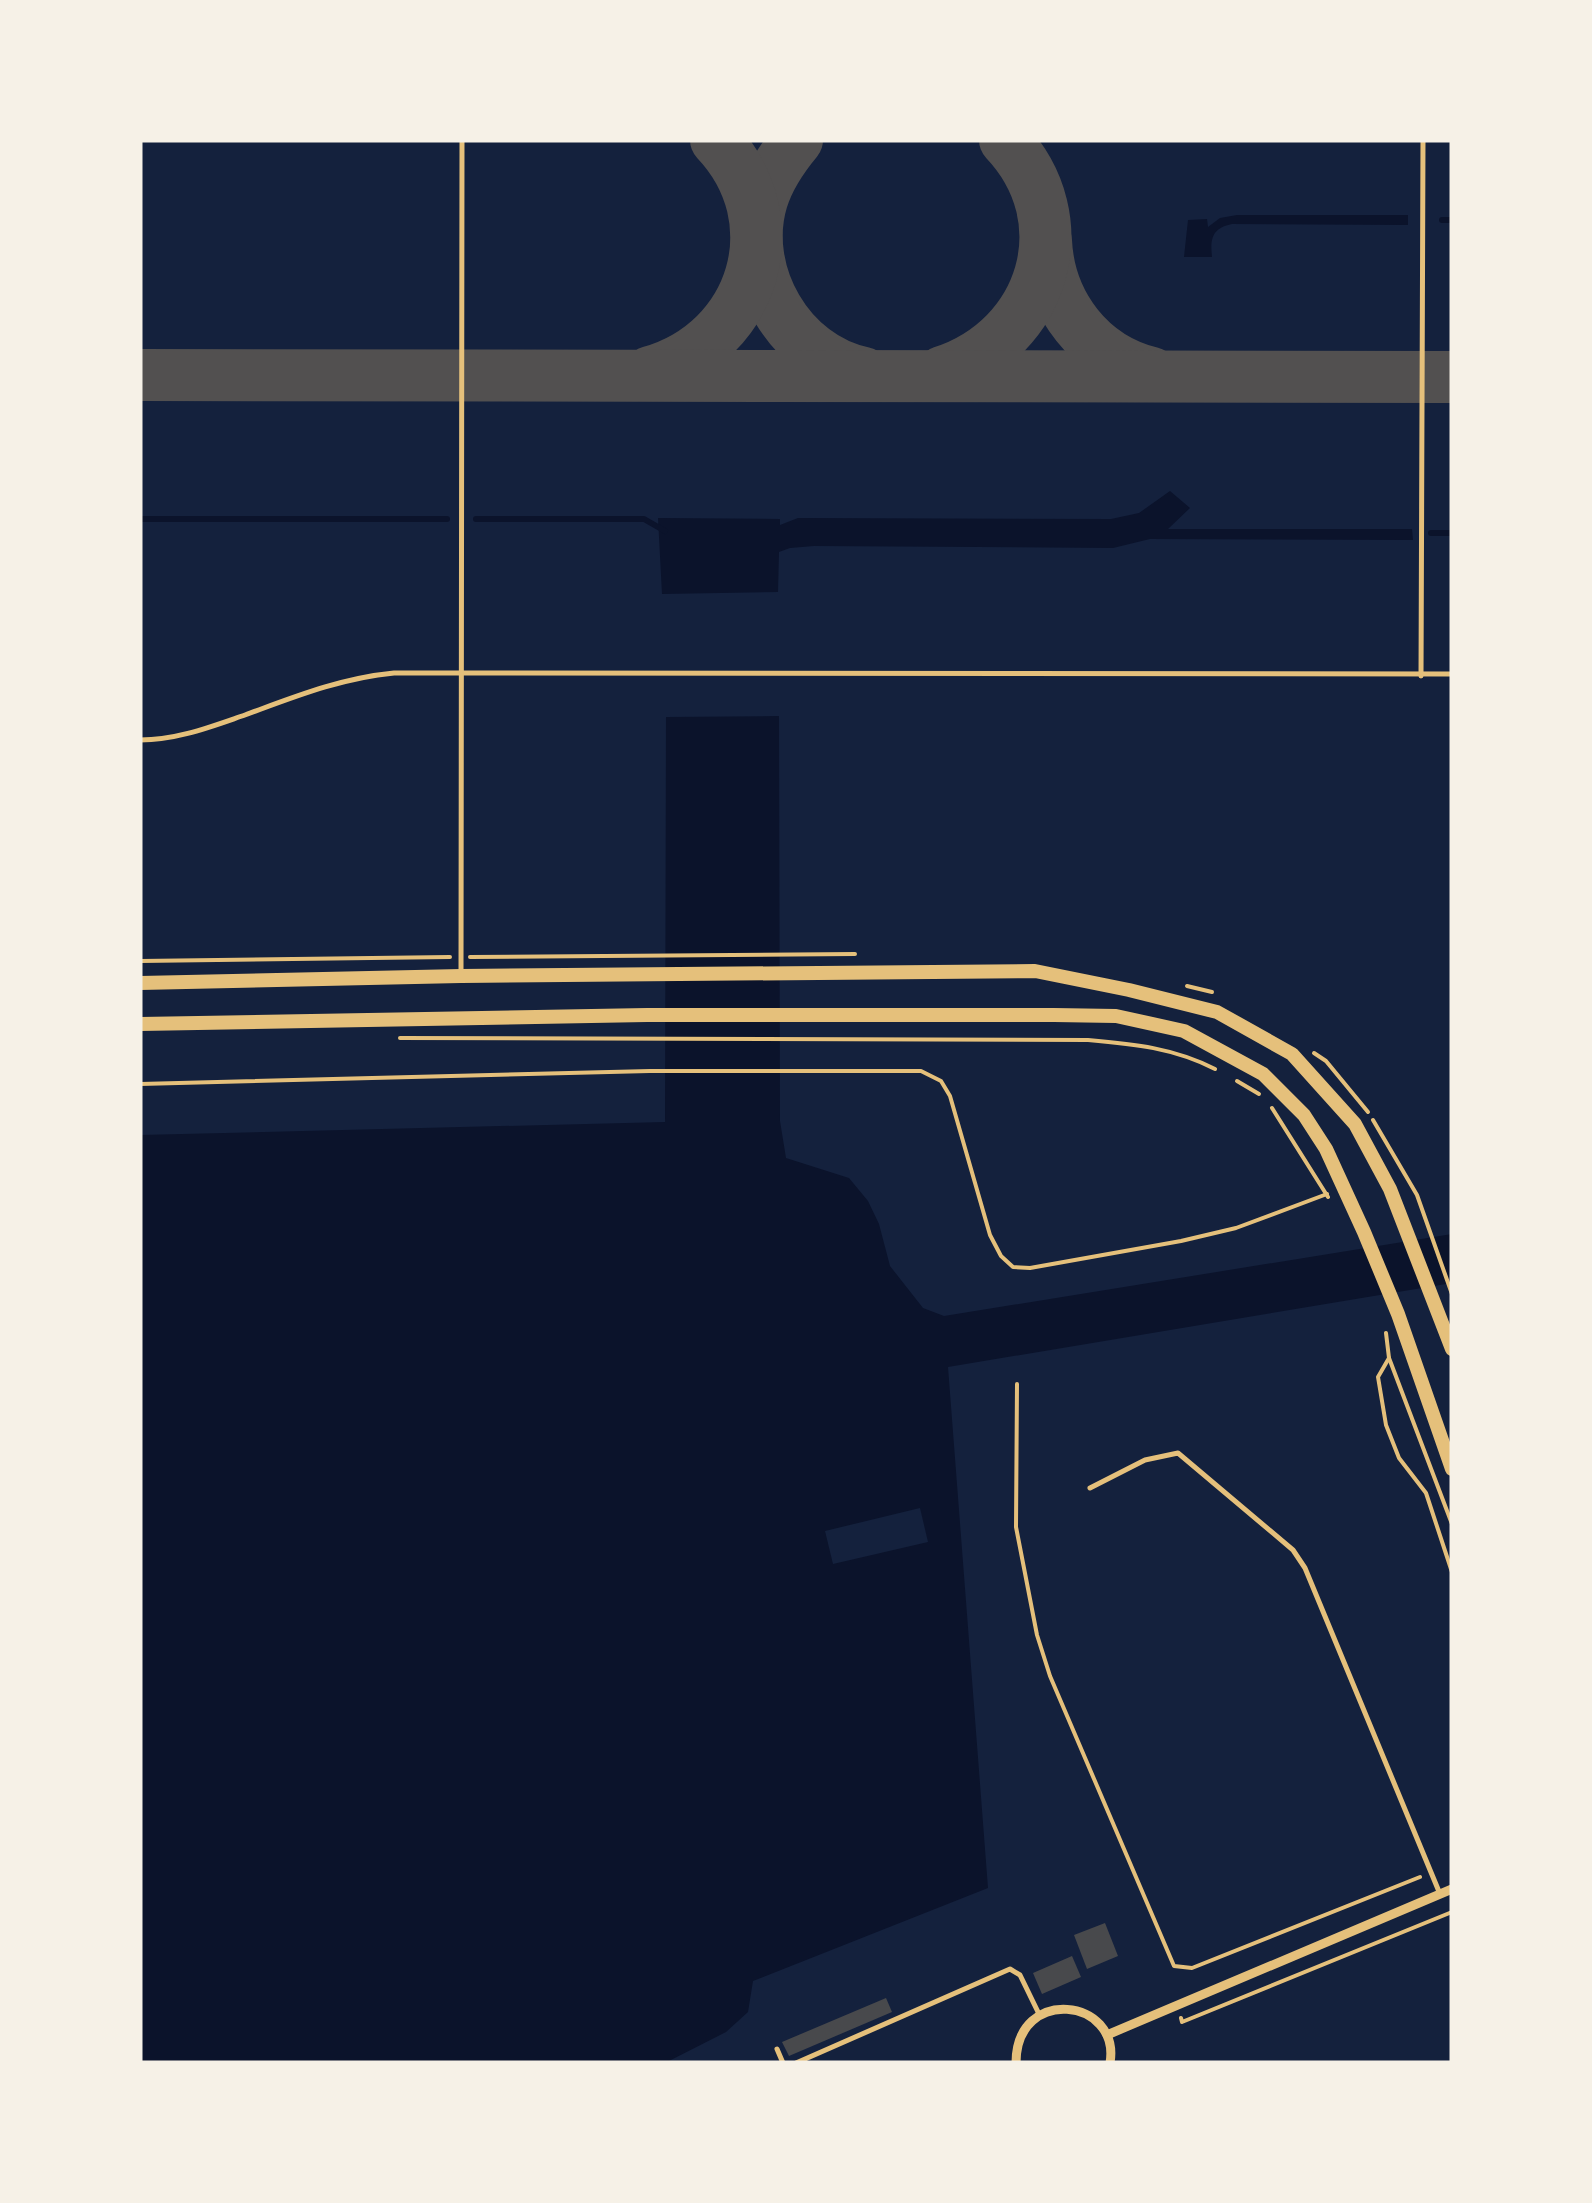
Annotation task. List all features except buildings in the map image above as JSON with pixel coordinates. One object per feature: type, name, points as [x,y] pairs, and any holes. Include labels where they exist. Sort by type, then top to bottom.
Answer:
[{"type":"main road","points":[[140,983],[461,976],[1034,972],[1217,1012],[1292,1054],[1354,1124],[1403,1220],[1452,1349]]},
{"type":"main road","points":[[140,1024],[646,1015],[1116,1016],[1184,1031],[1263,1074],[1304,1115],[1326,1149],[1398,1314],[1452,1470]]},
{"type":"street","points":[[1107,2035],[1452,1889]]},
{"type":"street","points":[[1016,2063],[1016,2046],[1024,2028],[1039,2014],[1058,2008],[1077,2010],[1095,2019],[1107,2035],[1110,2063]]},
{"type":"lane","points":[[461,976],[462,140]]},
{"type":"lane","points":[[1421,676],[1423,140]]},
{"type":"lane","points":[[140,740],[195,732],[358,677],[462,672],[1452,674]]},
{"type":"lane","points":[[1090,1488],[1145,1460],[1178,1453],[1292,1550],[1305,1568],[1440,1894]]},
{"type":"lane","points":[[796,2063],[1010,1969],[1020,1975],[1039,2014]]},
{"type":"lane","points":[[777,2049],[784,2063]]},
{"type":"path","points":[[140,960],[860,954]]},
{"type":"path","points":[[140,1084],[650,1071],[921,1071],[941,1080],[958,1121],[990,1235],[1012,1267],[1030,1268],[1180,1242],[1236,1228],[1326,1194],[1266,1099],[1184,1054],[1143,1044],[1088,1040],[650,1037]]},
{"type":"path","points":[[1424,1211],[1452,1294]]},
{"type":"path","points":[[1385,1331],[1388,1358],[1452,1524]]},
{"type":"path","points":[[1388,1358],[1378,1376],[1392,1447],[1426,1493],[1452,1572]]},
{"type":"path","points":[[1017,1384],[1016,1527],[1038,1635],[1058,1695],[1174,1966],[1192,1968],[1431,1872]]},
{"type":"path","points":[[1176,2006],[1182,2022],[1452,1912]]},
{"type":"water","points":[[1408,215],[1408,225],[1232,224],[1214,235],[1212,257],[1184,257],[1188,220],[1207,219],[1208,227],[1220,218]]},
{"type":"water","points":[[1170,491],[1190,508],[1168,529],[1412,529],[1413,540],[1150,539],[1113,548],[814,546],[779,552],[778,592],[662,594],[658,518],[780,519],[780,525],[798,518],[1111,519],[1139,513]]},
{"type":"water","points":[[779,716],[780,1121],[786,1158],[849,1178],[868,1201],[879,1224],[890,1266],[923,1308],[944,1316],[1452,1234],[1452,1283],[948,1367],[988,1888],[753,1981],[748,2012],[726,2032],[665,2063],[140,2063],[140,1135],[665,1122],[666,717]]},
{"type":"pier","points":[[920,1508],[928,1542],[833,1564],[825,1531]]},
{"type":"waterway","points":[[1442,220],[1452,220]]},
{"type":"waterway","points":[[140,519],[447,519]]},
{"type":"waterway","points":[[476,519],[644,519],[665,531]]},
{"type":"waterway","points":[[1431,533],[1452,533]]},
{"type":"taxiway","points":[[650,372],[686,357],[715,334],[737,307],[751,275],[756,241],[753,206],[739,172],[716,140]]},
{"type":"taxiway","points":[[797,140],[776,168],[762,200],[757,227],[758,255],[765,282],[793,331],[813,350],[864,373]]},
{"type":"taxiway","points":[[942,372],[977,356],[1006,333],[1027,305],[1040,274],[1045,240],[1042,205],[1028,172],[1005,140]]},
{"type":"taxiway","points":[[1046,241],[1055,286],[1077,325],[1110,355],[1152,373]]},
{"type":"taxiway","points":[[140,375],[1452,377]]}]
